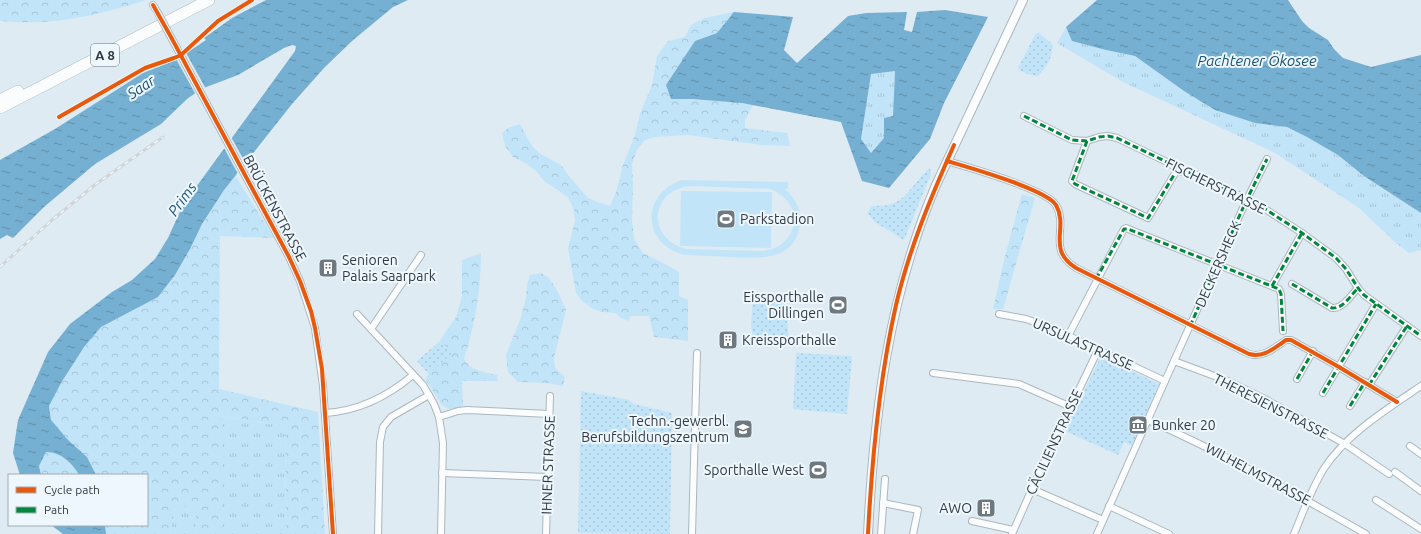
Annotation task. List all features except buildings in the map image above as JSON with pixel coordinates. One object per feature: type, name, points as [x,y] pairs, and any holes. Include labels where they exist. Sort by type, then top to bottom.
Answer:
[{"type":"highway","name":"A 8","points":[[0,100],[194,0]]},
{"type":"highway","name":"A 8","points":[[0,108],[209,0]]},
{"type":"street","points":[[868,534],[873,457],[881,384],[888,341],[912,249],[925,211],[947,161],[1023,0]]},
{"type":"street","name":"BRÜCKENSTRASSE","points":[[153,5],[289,256],[300,280],[315,328],[322,368],[333,534]]},
{"type":"street","name":"FISCHERSTRASSE","points":[[1024,116],[1072,140],[1087,140],[1108,136],[1117,138],[1169,162],[1178,170],[1195,174],[1258,204],[1302,233],[1336,258],[1346,269],[1364,295],[1421,336]]},
{"type":"street","points":[[1087,140],[1072,181],[1075,184],[1148,218],[1178,170]]},
{"type":"street","name":"DECKERSHECK","points":[[1097,534],[1247,199],[1267,159]]},
{"type":"street","points":[[947,161],[983,172],[1043,194],[1052,201],[1058,211],[1059,245],[1063,256],[1070,265],[1096,279],[1249,354],[1256,356],[1262,355],[1286,340],[1291,340],[1313,351],[1397,402]]},
{"type":"street","points":[[1068,336],[1096,279],[1124,229],[1128,228],[1279,289],[1281,294],[1282,331]]},
{"type":"street","points":[[1272,286],[1302,233]]},
{"type":"street","points":[[371,329],[421,255]]},
{"type":"street","points":[[1292,284],[1332,308],[1341,306],[1358,288]]},
{"type":"street","points":[[1323,393],[1376,304]]},
{"type":"street","points":[[357,314],[413,375],[429,395],[439,417],[442,443],[441,534]]},
{"type":"street","name":"URSULASTRASSE","points":[[999,314],[1033,322],[1068,336],[1165,381]]},
{"type":"street","points":[[1350,406],[1407,326]]},
{"type":"street","name":"CÄCILIENSTRASSE","points":[[1013,532],[1098,350]]},
{"type":"street","points":[[1297,378],[1313,351]]},
{"type":"street","points":[[692,534],[697,353]]},
{"type":"street","name":"THERESIENSTRASSE","points":[[1174,361],[1216,376],[1245,389],[1344,444],[1421,491]]},
{"type":"street","points":[[933,373],[1019,384],[1071,407]]},
{"type":"street","points":[[325,413],[344,411],[366,405],[392,391],[413,375]]},
{"type":"street","points":[[1294,534],[1307,500],[1324,469],[1344,444],[1397,402],[1421,386]]},
{"type":"street","points":[[378,534],[380,442],[383,427],[391,417],[429,395]]},
{"type":"street","name":"IHNER STRASSE","points":[[546,534],[550,396]]},
{"type":"street","points":[[439,417],[458,411],[467,410],[549,414]]},
{"type":"street","name":"WILHELMSTRASSE","points":[[1148,420],[1225,455],[1366,534]]},
{"type":"street","points":[[1410,446],[1421,454]]},
{"type":"street","points":[[442,473],[547,477]]},
{"type":"street","points":[[881,534],[885,479]]},
{"type":"street","points":[[1032,489],[1103,520]]},
{"type":"street","points":[[1376,500],[1421,529]]},
{"type":"street","points":[[883,503],[918,510],[913,534]]},
{"type":"street","points":[[1109,506],[1170,534]]},
{"type":"street","points":[[972,521],[1013,532]]},
{"type":"green space","points":[[0,0],[146,0],[92,15],[56,21],[19,22],[0,21]]},
{"type":"green space","points":[[734,12],[717,33],[695,41],[671,99],[712,100],[753,105],[745,120],[745,128],[787,133],[790,146],[762,145],[688,135],[654,137],[645,140],[637,150],[632,164],[632,220],[634,239],[643,253],[679,272],[679,296],[688,300],[688,341],[654,337],[649,316],[630,316],[629,321],[621,318],[615,313],[593,309],[582,301],[576,293],[568,248],[575,221],[574,210],[568,197],[544,181],[537,172],[527,164],[513,157],[505,146],[502,133],[508,128],[520,124],[532,146],[539,153],[561,165],[588,198],[610,206],[616,192],[623,165],[635,135],[640,114],[652,85],[657,56],[668,41],[685,37],[691,25],[705,18]]},
{"type":"green space","points":[[1066,27],[1072,41],[1135,56],[1184,91],[1215,110],[1255,123],[1287,127],[1338,155],[1364,176],[1421,213],[1421,250],[1409,253],[1396,243],[1359,208],[1275,153],[1123,82],[1057,43]]},
{"type":"green space","points":[[1036,33],[1039,33],[1053,45],[1052,54],[1044,69],[1038,76],[1025,73],[1018,68]]},
{"type":"green space","points":[[895,70],[893,116],[884,118],[884,138],[871,153],[861,139],[871,74]]},
{"type":"green space","points":[[930,168],[931,174],[904,240],[875,222],[867,213],[872,206],[889,205],[899,200],[909,192]]},
{"type":"green space","points":[[235,175],[274,238],[220,236],[219,389],[318,412],[325,534],[286,534],[285,426],[222,416],[222,534],[197,534],[195,507],[175,507],[170,534],[106,534],[105,526],[148,526],[148,474],[95,474],[51,420],[49,406],[61,383],[84,347],[101,327],[158,297],[175,275],[202,224]]},
{"type":"green space","points":[[682,180],[788,182],[788,189],[785,189],[795,200],[800,214],[800,224],[797,236],[791,245],[783,251],[764,257],[753,258],[685,255],[671,249],[660,241],[654,231],[652,219],[653,207],[659,196],[668,187]],"holes":[[[690,186],[769,189],[781,195],[789,203],[793,212],[794,222],[791,232],[785,241],[776,247],[764,251],[686,249],[673,244],[664,236],[659,226],[658,215],[661,205],[667,196],[677,189]]]},
{"type":"green space","name":"Parkstadion","points":[[681,191],[772,192],[771,248],[680,246]]},
{"type":"green space","points":[[1022,194],[1035,198],[1003,309],[993,309],[1005,256]]},
{"type":"green space","points":[[481,253],[477,307],[464,359],[474,369],[497,375],[498,381],[462,381],[463,406],[449,409],[442,405],[425,379],[449,348],[439,342],[456,317],[462,296],[462,260]]},
{"type":"green space","points":[[541,273],[549,278],[558,292],[566,310],[554,358],[555,368],[565,377],[563,386],[547,383],[518,382],[508,372],[506,355],[521,317],[530,275]]},
{"type":"green space","points":[[784,294],[789,340],[768,348],[754,345],[751,324],[753,297]]},
{"type":"green space","points":[[439,342],[449,348],[451,354],[429,374],[417,361]]},
{"type":"green space","points":[[796,353],[852,356],[847,414],[793,409]]},
{"type":"green space","points":[[1101,356],[1159,384],[1132,446],[1124,442],[1118,455],[1065,431]]},
{"type":"green space","points":[[581,391],[629,400],[634,404],[672,413],[670,534],[578,533]]},
{"type":"green space","points":[[221,416],[285,426],[286,534],[222,534]]},
{"type":"green space","points":[[46,452],[51,452],[66,459],[78,474],[41,474],[39,466]]},
{"type":"green space","points":[[175,507],[196,507],[197,534],[170,534]]},
{"type":"water","name":"Saar","points":[[266,0],[408,0],[393,7],[352,41],[324,68],[292,104],[224,190],[202,224],[175,275],[158,297],[101,327],[84,347],[61,383],[49,406],[51,420],[68,440],[87,457],[96,474],[78,474],[66,459],[51,452],[46,452],[39,466],[41,474],[20,474],[13,453],[18,420],[48,352],[70,324],[112,292],[132,280],[155,259],[168,238],[183,205],[295,51],[296,46],[292,45],[284,48],[238,75],[201,89],[187,99],[161,124],[95,164],[44,207],[13,238],[7,235],[0,239],[0,160],[55,129],[143,73],[176,60],[206,40],[204,38],[232,18]]},
{"type":"water","name":"Pachtener Ökosee","points":[[1097,0],[1288,0],[1302,21],[1309,28],[1328,40],[1343,58],[1371,67],[1421,55],[1421,213],[1364,176],[1338,155],[1287,127],[1255,123],[1215,110],[1184,91],[1135,56],[1072,41],[1066,27]]},
{"type":"water","points":[[945,10],[988,17],[944,103],[930,139],[889,188],[862,181],[841,122],[742,103],[671,99],[666,85],[695,41],[717,33],[734,12],[793,17],[784,50],[797,63],[848,16],[866,13],[907,12],[904,30],[912,32],[917,12]],"holes":[[[895,71],[893,116],[884,118],[884,138],[871,153],[861,139],[871,74]]]},
{"type":"water","points":[[52,526],[105,526],[106,534],[63,534]]},
{"type":"pier","points":[[185,51],[206,89],[196,95],[175,57]]},
{"type":"pier","points":[[230,135],[246,164],[238,174],[223,146]]},
{"type":"railway","points":[[0,267],[52,220],[96,184],[163,137]]},
{"type":"marked path","points":[[1024,116],[1072,140],[1087,141],[1108,136],[1117,138],[1169,163],[1181,172],[1195,174],[1259,205],[1302,233],[1336,258],[1346,269],[1364,295],[1421,336]]},
{"type":"marked path","points":[[1087,141],[1072,181],[1075,184],[1148,218],[1177,170]]},
{"type":"marked path","points":[[1190,326],[1247,199],[1267,159]]},
{"type":"marked path","points":[[1096,279],[1124,229],[1128,229],[1279,289],[1281,294],[1283,331]]},
{"type":"marked path","points":[[1272,286],[1302,233]]},
{"type":"marked path","points":[[1292,284],[1332,308],[1336,308],[1343,304],[1358,288]]},
{"type":"marked path","points":[[1323,393],[1376,304]]},
{"type":"marked path","points":[[1369,385],[1407,326]]},
{"type":"marked path","points":[[1297,379],[1313,351]]},
{"type":"marked path","points":[[1350,406],[1365,382]]},
{"type":"cycle path","points":[[59,117],[145,68],[181,55],[218,21],[252,0]]},
{"type":"cycle path","points":[[153,5],[289,257],[311,311],[322,369],[333,534]]},
{"type":"cycle path","points":[[868,534],[877,419],[885,362],[896,305],[914,243],[954,145]]},
{"type":"cycle path","points":[[947,161],[1005,179],[1038,192],[1049,199],[1056,205],[1059,214],[1060,246],[1062,253],[1067,261],[1076,268],[1249,354],[1259,355],[1273,349],[1286,340],[1291,340],[1397,402]]},
{"type":"place","name":"Parkstadion","points":[[726,219]]},
{"type":"place","name":"Senioren Palais Saarpark","points":[[328,268]]},
{"type":"place","name":"Eissporthalle Dillingen","points":[[838,305]]},
{"type":"place","name":"Kreissporthalle","points":[[728,340]]},
{"type":"place","name":"Bunker 20","points":[[1138,425]]},
{"type":"place","name":"Techn.-gewerbl. Berufsbildungszentrum","points":[[743,429]]},
{"type":"place","name":"Sporthalle West","points":[[818,470]]},
{"type":"place","name":"AWO","points":[[986,508]]},
{"type":"water label","name":"Prims","points":[[182,199]]}]
